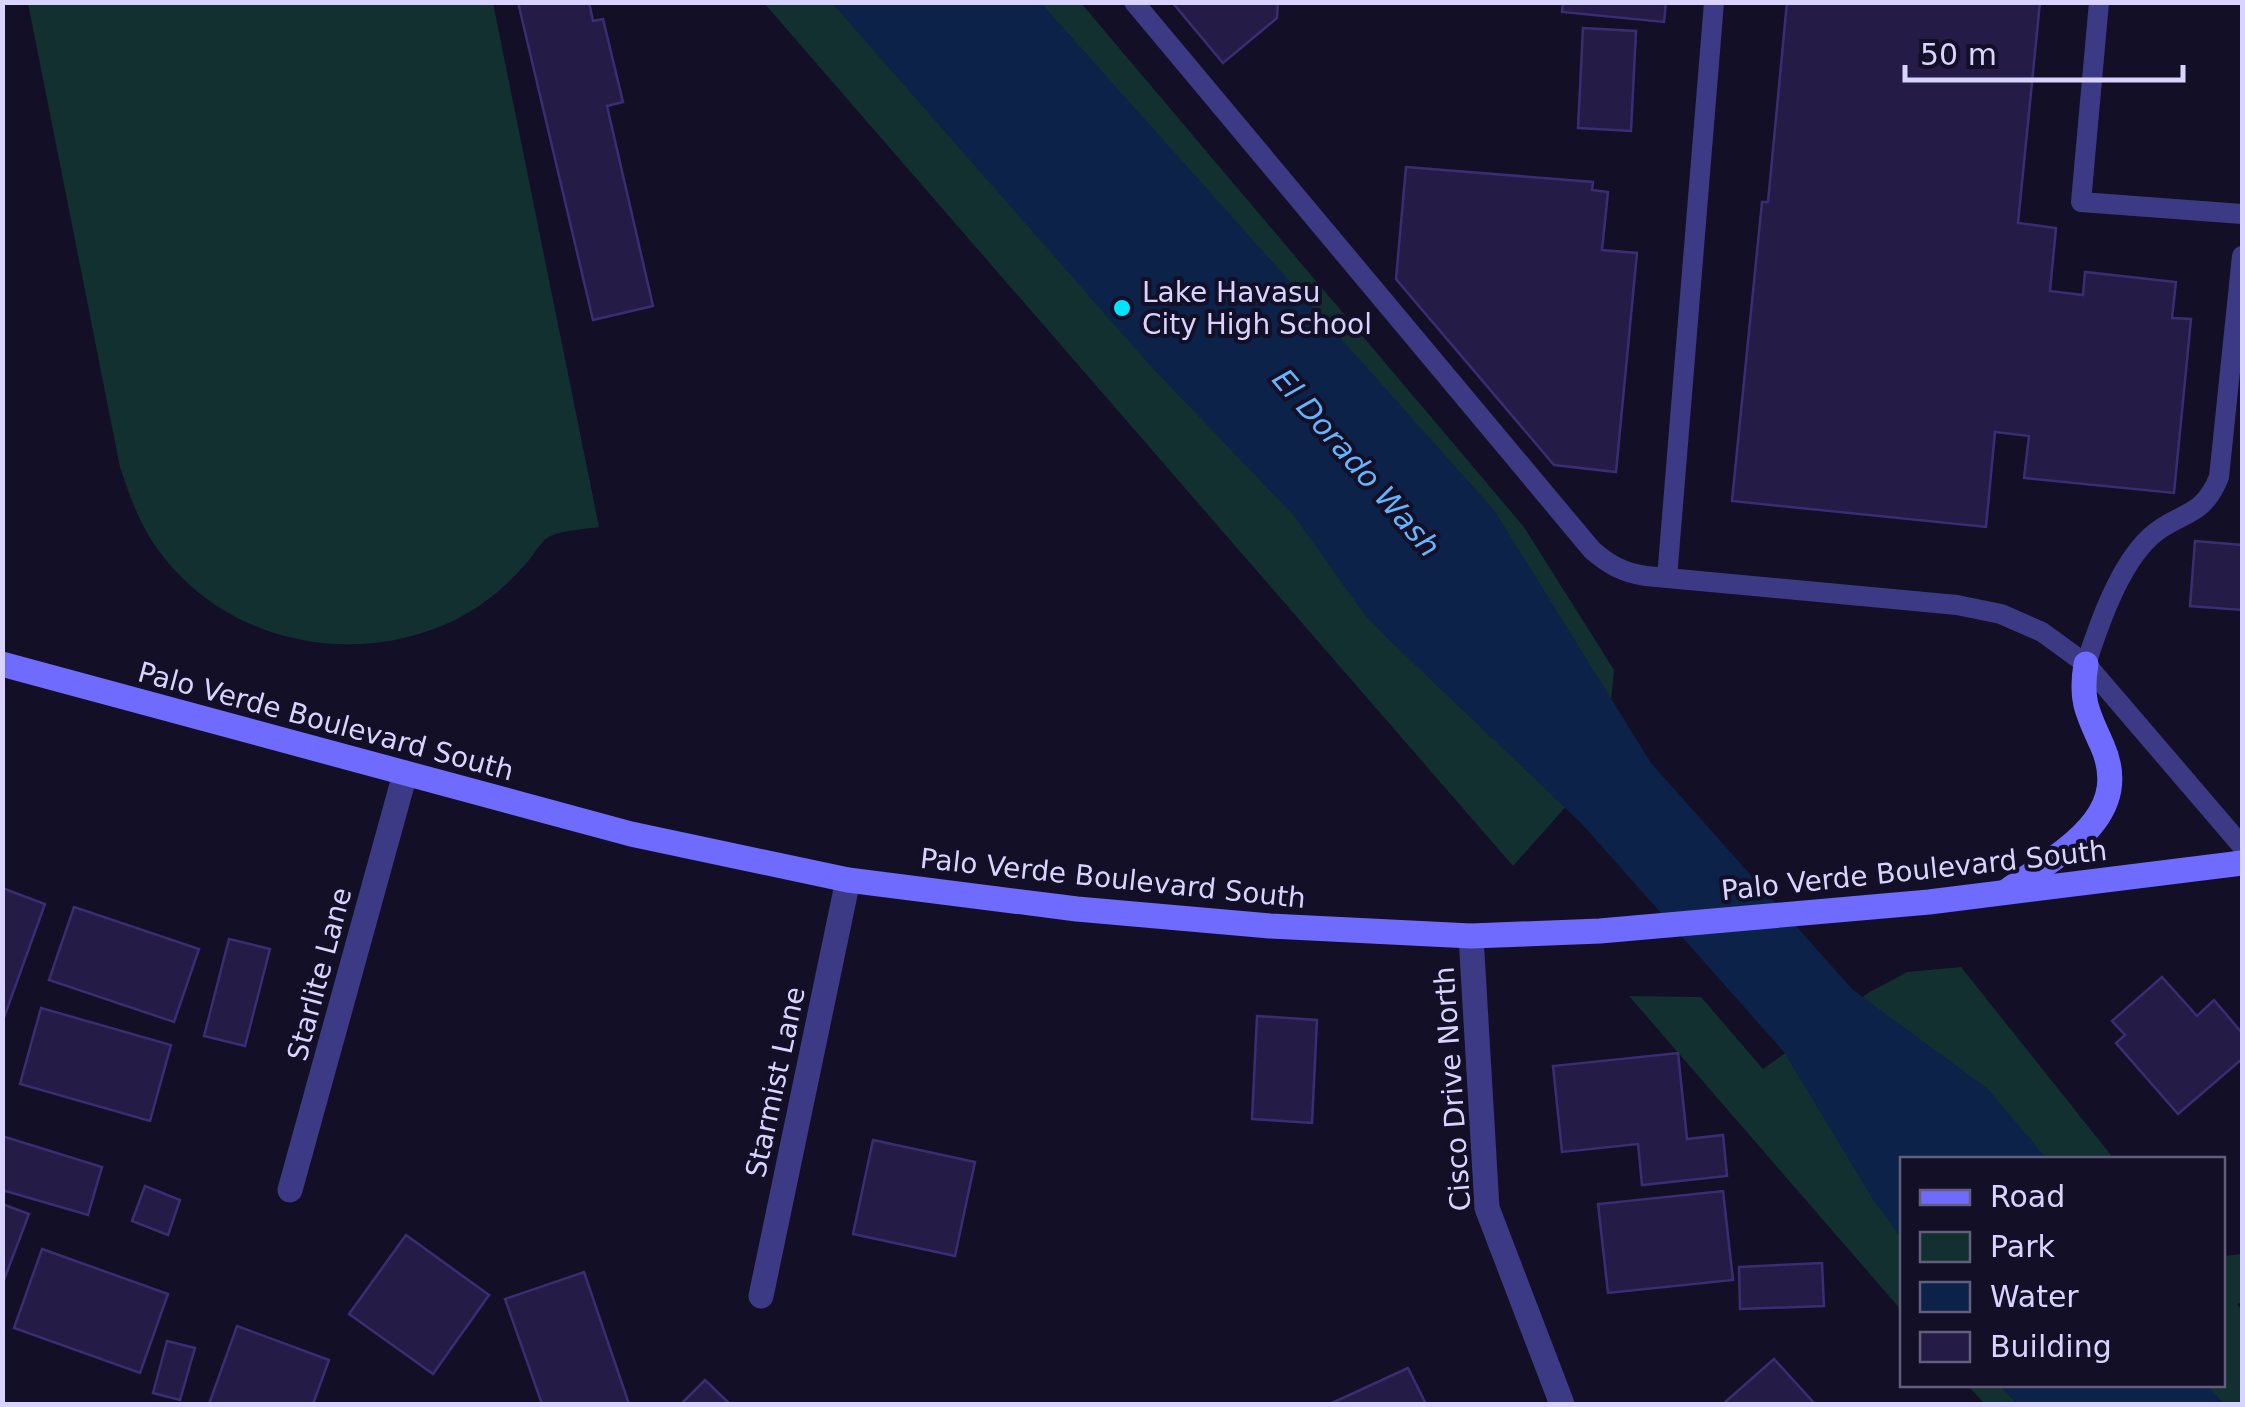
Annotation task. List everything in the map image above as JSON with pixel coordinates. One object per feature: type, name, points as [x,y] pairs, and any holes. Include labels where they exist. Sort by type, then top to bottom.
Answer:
[{"type":"main road","name":"Palo Verde Boulevard South","points":[[2,664],[632,834],[848,880],[1077,910],[1270,926],[1471,936],[1600,931],[2003,893],[2242,864]]},
{"type":"main road","points":[[2003,893],[2085,834],[2106,804],[2110,785],[2108,761],[2082,696],[2086,664]]},
{"type":"street","name":"Starlite Lane","points":[[290,1190],[405,774]]},
{"type":"street","name":"Starmist Lane","points":[[761,1296],[848,880]]},
{"type":"street","name":"Cisco Drive North","points":[[1471,936],[1487,1208],[1562,1404]]},
{"type":"lane","points":[[1134,2],[1592,550],[1626,572],[1957,605],[2001,614],[2042,632],[2086,664],[2242,846]]},
{"type":"lane","points":[[1667,578],[1714,2]]},
{"type":"lane","points":[[2100,2],[2080,202],[2242,214]]},
{"type":"lane","points":[[2086,664],[2100,619],[2135,554],[2157,532],[2191,515],[2206,500],[2222,470],[2242,256]]},
{"type":"green space","points":[[28,3],[493,3],[599,527],[558,533],[546,539],[506,585],[459,618],[419,634],[377,643],[334,644],[293,638],[253,625],[215,605],[182,578],[148,535],[120,467]]},
{"type":"green space","points":[[764,3],[1081,3],[1524,527],[1614,670],[1611,700],[1618,748],[1513,866]]},
{"type":"green space","points":[[1961,967],[2112,1157],[1900,1157],[1900,1309],[1629,996],[1701,997],[1763,1069],[1868,993],[1907,972]]},
{"type":"green space","points":[[2242,1254],[2242,1302],[2237,1304],[2242,1310],[2242,1404],[1985,1404],[1969,1387],[2225,1387],[2225,1256]]},
{"type":"water","name":"El Dorado Wash","points":[[832,3],[1041,3],[1494,510],[1651,763],[1853,990],[1988,1089],[2045,1157],[1900,1157],[1900,1236],[1872,1198],[1784,1052],[1582,824],[1364,614],[1295,517],[1146,361]]},
{"type":"water","points":[[2001,1387],[2209,1387],[2224,1404],[2017,1404]]},
{"type":"building","points":[[518,2],[589,2],[593,21],[603,19],[623,102],[607,106],[653,306],[593,320]]},
{"type":"building","points":[[1172,2],[1278,2],[1277,18],[1223,63]]},
{"type":"building","points":[[1563,2],[1666,2],[1664,22],[1562,12]]},
{"type":"building","points":[[1787,2],[2040,2],[2018,223],[2056,228],[2050,291],[2083,295],[2085,272],[2176,282],[2172,318],[2191,319],[2174,493],[2024,478],[2029,436],[1995,432],[1986,527],[1732,501],[1762,202],[1768,202]]},
{"type":"building","points":[[1583,28],[1636,31],[1631,131],[1578,128]]},
{"type":"building","points":[[1406,167],[1593,182],[1592,190],[1608,192],[1602,250],[1637,253],[1616,472],[1554,465],[1396,279]]},
{"type":"building","points":[[2195,541],[2242,545],[2242,610],[2190,606]]},
{"type":"building","points":[[2,888],[45,904],[2,1023]]},
{"type":"building","points":[[74,907],[199,949],[174,1022],[49,980]]},
{"type":"building","points":[[229,939],[270,949],[245,1046],[204,1036]]},
{"type":"building","points":[[2162,977],[2197,1016],[2214,1000],[2242,1033],[2242,1059],[2178,1114],[2116,1043],[2125,1035],[2112,1021]]},
{"type":"building","points":[[41,1008],[171,1045],[150,1121],[20,1084]]},
{"type":"building","points":[[1257,1016],[1317,1020],[1312,1123],[1252,1119]]},
{"type":"building","points":[[1678,1053],[1687,1139],[1723,1135],[1727,1176],[1642,1185],[1638,1144],[1562,1152],[1553,1066]]},
{"type":"building","points":[[2,1136],[102,1167],[88,1215],[2,1190]]},
{"type":"building","points":[[873,1140],[975,1162],[955,1256],[853,1234]]},
{"type":"building","points":[[145,1186],[180,1200],[168,1235],[132,1221]]},
{"type":"building","points":[[1723,1191],[1733,1280],[1608,1293],[1598,1204]]},
{"type":"building","points":[[2,1204],[29,1214],[2,1285]]},
{"type":"building","points":[[406,1235],[489,1295],[433,1374],[349,1314]]},
{"type":"building","points":[[42,1249],[168,1294],[140,1373],[14,1328]]},
{"type":"building","points":[[1822,1263],[1824,1306],[1740,1309],[1739,1267]]},
{"type":"building","points":[[584,1272],[629,1404],[542,1404],[505,1299]]},
{"type":"building","points":[[237,1326],[329,1360],[313,1404],[209,1404]]},
{"type":"building","points":[[167,1341],[195,1348],[180,1400],[153,1393]]},
{"type":"building","points":[[1774,1359],[1815,1404],[1723,1404]]},
{"type":"building","points":[[1408,1368],[1426,1404],[1332,1403]]},
{"type":"building","points":[[705,1380],[730,1404],[681,1404]]},
{"type":"place","name":"Lake Havasu City High School","points":[[1122,308]]}]
